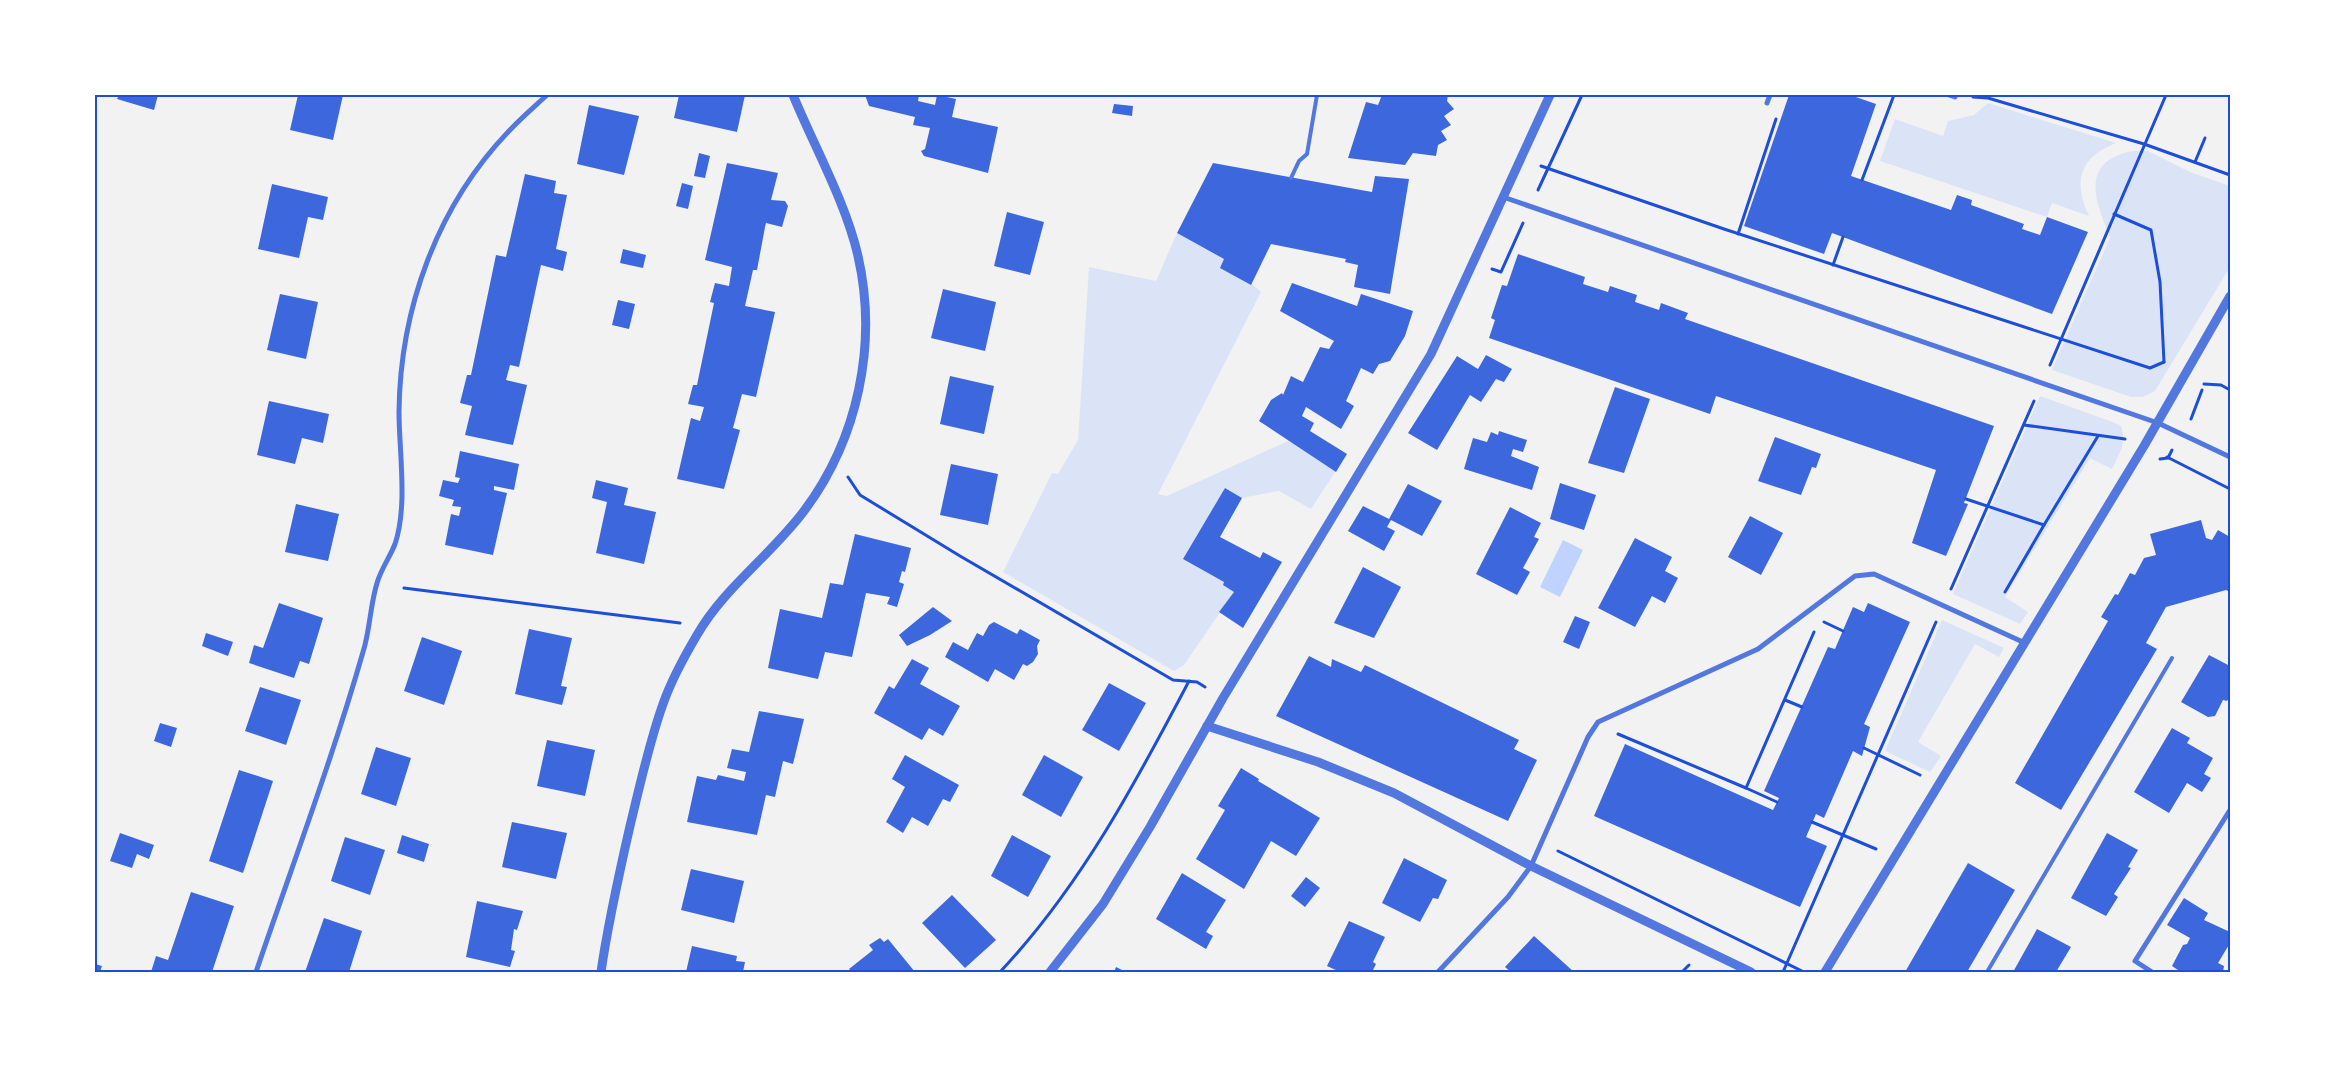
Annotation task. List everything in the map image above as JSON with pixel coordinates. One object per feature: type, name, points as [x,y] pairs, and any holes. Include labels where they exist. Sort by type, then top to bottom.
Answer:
[{"type":"street","points":[[256,972],[364,650],[378,581],[395,544],[400,510],[402,461],[399,413],[402,352],[412,303],[426,263],[445,222],[476,171],[508,132],[547,95]]},
{"type":"street","points":[[601,972],[620,872],[641,781],[663,704],[699,632],[726,595],[802,514],[832,468],[852,418],[860,387],[865,320],[864,288],[858,254],[847,219],[793,95]]},
{"type":"street","points":[[1050,972],[1103,904],[1223,698],[1430,354],[1550,95]]},
{"type":"street","points":[[1767,103],[1770,95]]},
{"type":"street","points":[[1503,197],[2158,423],[2230,457]]},
{"type":"street","points":[[1825,972],[2158,423],[2230,296]]},
{"type":"street","points":[[1438,972],[1508,897],[1531,866],[1588,737],[1596,725],[1758,649],[1855,576],[1874,574],[2024,643]]},
{"type":"street","points":[[1207,726],[1318,762],[1394,793],[1531,866],[1751,972]]},
{"type":"street","points":[[2152,972],[2136,961],[2230,810]]},
{"type":"lane","points":[[1291,178],[1299,161],[1307,154],[1317,95]]},
{"type":"lane","points":[[1987,972],[2172,658]]},
{"type":"path","points":[[1502,272],[1582,95]]},
{"type":"path","points":[[1862,180],[1894,95]]},
{"type":"path","points":[[1783,972],[2024,425],[2166,95]]},
{"type":"path","points":[[1952,96],[1988,98],[2144,144],[2230,174]]},
{"type":"path","points":[[1738,234],[1778,114]]},
{"type":"path","points":[[2195,162],[2206,138]]},
{"type":"path","points":[[1548,168],[1738,234],[2150,368],[2164,362],[2160,282],[2151,230],[2114,214]]},
{"type":"path","points":[[1832,265],[1843,237]]},
{"type":"path","points":[[2205,384],[2221,385],[2230,390]]},
{"type":"path","points":[[2024,425],[2124,438]]},
{"type":"path","points":[[2005,592],[2098,436]]},
{"type":"path","points":[[2168,458],[2230,489]]},
{"type":"path","points":[[832,468],[847,475],[860,495],[960,556],[1173,680],[1197,682],[1223,698]]},
{"type":"path","points":[[1966,499],[2044,525]]},
{"type":"path","points":[[404,588],[655,618],[678,622],[699,632]]},
{"type":"path","points":[[1830,594],[1819,620],[1843,630]]},
{"type":"path","points":[[1746,788],[1815,629]]},
{"type":"path","points":[[1000,972],[1022,950],[1069,888],[1138,779],[1189,682]]},
{"type":"path","points":[[1785,700],[1802,707]]},
{"type":"path","points":[[1596,725],[1777,802]]},
{"type":"path","points":[[1864,748],[1940,784]]},
{"type":"path","points":[[1812,822],[1896,856]]},
{"type":"path","points":[[1542,843],[1804,972]]},
{"type":"shaded area","points":[[1988,103],[2116,143],[2094,156],[2087,163],[2083,172],[2081,192],[2089,216],[2052,203],[2047,217],[1880,161],[1895,119],[1943,136],[1948,121],[1974,115]]},
{"type":"shaded area","points":[[2133,151],[2148,151],[2190,172],[2230,186],[2230,267],[2155,391],[2143,397],[2131,397],[2052,370],[2110,237],[2096,196],[2098,173],[2105,163],[2116,156]]},
{"type":"shaded area","points":[[1177,233],[1224,259],[1261,292],[1158,494],[1167,496],[1310,431],[1347,454],[1311,509],[1279,491],[1242,498],[1225,488],[1184,559],[1224,582],[1223,585],[1234,592],[1184,665],[1174,671],[1003,572],[1052,473],[1058,474],[1078,440],[1089,267],[1156,281]]},
{"type":"shaded area","points":[[2040,396],[2121,426],[2123,443],[2112,469],[2090,458],[2005,597],[2028,612],[2020,624],[1953,594]]},
{"type":"shaded area","points":[[1942,620],[2004,648],[1999,657],[1975,644],[1918,742],[1941,756],[1930,772],[1885,751]]},
{"type":"water","points":[[1563,540],[1583,550],[1560,597],[1540,587]]},
{"type":"building","points":[[119,95],[158,95],[154,110],[117,99]]},
{"type":"building","points":[[298,95],[343,95],[333,140],[290,130]]},
{"type":"building","points":[[679,95],[745,95],[737,132],[674,118]]},
{"type":"building","points":[[865,95],[919,95],[918,101],[935,105],[937,95],[956,99],[952,117],[998,127],[988,173],[924,156],[921,151],[925,149],[930,128],[913,125],[915,117],[869,106]]},
{"type":"building","points":[[1382,95],[1448,95],[1447,101],[1454,109],[1444,116],[1451,125],[1441,131],[1447,140],[1438,145],[1436,156],[1413,153],[1405,165],[1348,158],[1366,102],[1378,105]]},
{"type":"building","points":[[1789,95],[1850,95],[1876,104],[1851,176],[1951,210],[1957,195],[1972,200],[1971,205],[2024,224],[2022,229],[2040,235],[2047,217],[2088,232],[2052,314],[1832,233],[1824,254],[1744,226]]},
{"type":"building","points":[[1114,104],[1133,106],[1132,116],[1112,113]]},
{"type":"building","points":[[589,105],[639,116],[624,175],[577,164]]},
{"type":"building","points":[[699,153],[710,156],[705,178],[694,176]]},
{"type":"building","points":[[727,163],[778,173],[771,200],[785,201],[788,206],[782,227],[766,223],[757,270],[753,270],[745,306],[775,312],[756,397],[742,394],[733,428],[740,430],[724,489],[677,479],[691,418],[700,421],[704,407],[688,404],[693,385],[697,385],[714,303],[710,302],[715,283],[729,286],[732,267],[705,260]]},
{"type":"building","points":[[1213,163],[1372,192],[1375,176],[1409,179],[1390,294],[1354,287],[1358,265],[1345,262],[1346,259],[1271,244],[1251,285],[1220,268],[1224,259],[1177,233]]},
{"type":"building","points":[[525,174],[556,181],[554,193],[567,195],[556,249],[567,252],[563,271],[541,265],[519,367],[510,365],[506,380],[527,385],[513,445],[465,435],[472,406],[460,403],[467,375],[471,375],[496,255],[506,257]]},
{"type":"building","points":[[682,183],[693,186],[688,209],[676,206]]},
{"type":"building","points":[[272,184],[328,197],[323,220],[308,217],[299,258],[258,249]]},
{"type":"building","points":[[1007,212],[1044,222],[1030,275],[994,266]]},
{"type":"building","points":[[623,249],[646,255],[643,268],[620,263]]},
{"type":"building","points":[[1518,254],[1585,277],[1583,284],[1608,292],[1610,286],[1637,295],[1635,302],[1659,310],[1661,303],[1688,313],[1685,319],[1994,426],[1964,503],[1968,504],[1946,556],[1912,543],[1936,470],[1716,396],[1710,414],[1489,338],[1495,320],[1491,318],[1502,285],[1507,286]]},
{"type":"building","points":[[1292,283],[1357,306],[1361,294],[1413,311],[1405,336],[1390,361],[1379,364],[1373,374],[1361,368],[1346,401],[1354,406],[1341,429],[1306,407],[1302,416],[1314,423],[1310,431],[1347,454],[1336,472],[1259,421],[1271,400],[1282,393],[1283,395],[1291,376],[1303,382],[1320,347],[1329,349],[1334,341],[1280,311]]},
{"type":"building","points":[[943,289],[996,302],[985,351],[931,338]]},
{"type":"building","points":[[280,294],[318,302],[306,359],[267,350]]},
{"type":"building","points":[[618,300],[635,304],[629,329],[612,325]]},
{"type":"building","points":[[1486,355],[1512,369],[1504,382],[1496,379],[1481,402],[1470,395],[1437,450],[1408,433],[1457,356],[1478,369]]},
{"type":"building","points":[[950,376],[994,386],[984,434],[940,424]]},
{"type":"building","points":[[1615,387],[1650,399],[1624,473],[1588,463]]},
{"type":"building","points":[[269,401],[329,414],[323,443],[302,438],[295,464],[257,455]]},
{"type":"building","points":[[1499,431],[1527,440],[1523,452],[1513,449],[1511,456],[1539,467],[1532,490],[1464,469],[1473,438],[1487,442],[1491,432],[1498,435]]},
{"type":"building","points":[[1775,437],[1821,454],[1816,468],[1812,467],[1801,495],[1758,481]]},
{"type":"building","points":[[460,451],[519,464],[514,490],[494,486],[494,490],[507,493],[493,555],[445,545],[451,514],[459,516],[461,507],[452,506],[454,500],[439,496],[443,480],[458,483],[460,478],[455,477]]},
{"type":"building","points":[[951,464],[998,474],[988,525],[940,515]]},
{"type":"building","points":[[596,480],[628,488],[624,505],[656,512],[644,564],[596,553],[607,502],[592,498]]},
{"type":"building","points":[[1560,483],[1596,495],[1584,530],[1550,519]]},
{"type":"building","points":[[1408,484],[1442,501],[1422,536],[1391,520],[1387,527],[1395,531],[1384,551],[1348,531],[1363,506],[1389,519]]},
{"type":"building","points":[[1225,488],[1242,498],[1220,537],[1260,558],[1263,552],[1282,562],[1243,628],[1219,612],[1234,592],[1223,585],[1224,582],[1183,559]]},
{"type":"building","points":[[296,504],[339,514],[328,561],[285,552]]},
{"type":"building","points":[[1510,507],[1541,523],[1534,537],[1539,539],[1523,568],[1530,572],[1517,595],[1476,574]]},
{"type":"building","points":[[1750,516],[1783,533],[1761,575],[1728,557]]},
{"type":"building","points":[[2201,520],[2206,538],[2212,540],[2218,530],[2230,537],[2230,592],[2226,590],[2166,607],[2146,643],[2157,649],[2061,810],[2015,783],[2108,621],[2101,617],[2115,594],[2118,595],[2130,573],[2135,575],[2144,558],[2156,555],[2150,534]]},
{"type":"building","points":[[855,534],[911,548],[905,572],[902,571],[899,582],[904,584],[897,607],[887,604],[890,597],[866,593],[852,657],[825,652],[818,679],[768,668],[780,609],[822,618],[830,583],[843,585]]},
{"type":"building","points":[[1635,538],[1672,557],[1665,571],[1678,578],[1665,603],[1652,596],[1635,627],[1598,608]]},
{"type":"building","points":[[1363,567],[1401,587],[1374,638],[1334,623]]},
{"type":"building","points":[[279,603],[323,618],[309,664],[300,661],[294,678],[249,663],[254,645],[263,648]]},
{"type":"building","points":[[1868,603],[1910,622],[1864,724],[1870,727],[1862,756],[1853,751],[1824,818],[1816,814],[1806,837],[1827,846],[1800,907],[1594,816],[1625,744],[1773,810],[1779,798],[1764,791],[1828,647],[1835,649],[1853,607],[1864,612]]},
{"type":"building","points":[[933,607],[952,621],[930,635],[907,646],[899,635]]},
{"type":"building","points":[[1575,616],[1590,622],[1579,649],[1563,642]]},
{"type":"building","points":[[994,622],[1017,634],[1020,629],[1040,640],[1037,646],[1038,654],[1033,662],[1027,666],[1023,664],[1014,680],[995,669],[988,682],[945,657],[953,642],[968,650],[977,633],[983,636],[989,625]]},
{"type":"building","points":[[529,629],[572,638],[561,686],[567,687],[562,705],[515,694]]},
{"type":"building","points":[[206,633],[233,642],[228,656],[202,646]]},
{"type":"building","points":[[422,637],[462,651],[444,705],[404,691]]},
{"type":"building","points":[[2209,655],[2230,666],[2230,696],[2227,701],[2223,700],[2215,716],[2208,717],[2181,702]]},
{"type":"building","points":[[1309,656],[1331,667],[1332,659],[1361,672],[1365,665],[1519,740],[1514,749],[1537,760],[1508,821],[1276,716]]},
{"type":"building","points":[[912,659],[929,668],[920,684],[960,706],[943,736],[929,728],[922,740],[874,713],[889,686],[894,689]]},
{"type":"building","points":[[1109,683],[1146,703],[1119,751],[1082,730]]},
{"type":"building","points":[[260,687],[301,700],[286,745],[245,731]]},
{"type":"building","points":[[759,711],[804,719],[793,764],[783,761],[775,797],[766,795],[757,835],[687,822],[697,776],[716,780],[718,775],[744,781],[746,772],[727,768],[732,749],[749,752]]},
{"type":"building","points":[[160,723],[177,728],[171,747],[154,741]]},
{"type":"building","points":[[2172,728],[2190,738],[2187,743],[2213,758],[2204,774],[2211,778],[2202,792],[2187,783],[2169,813],[2134,792]]},
{"type":"building","points":[[547,740],[595,750],[585,796],[537,786]]},
{"type":"building","points":[[376,747],[411,758],[396,806],[361,794]]},
{"type":"building","points":[[905,755],[959,785],[950,802],[943,799],[928,826],[912,817],[903,833],[886,822],[905,787],[892,779]]},
{"type":"building","points":[[1044,755],[1083,777],[1061,817],[1022,795]]},
{"type":"building","points":[[1241,768],[1259,779],[1258,781],[1320,818],[1296,856],[1271,841],[1244,889],[1196,859],[1225,810],[1218,806]]},
{"type":"building","points":[[239,770],[273,781],[243,873],[209,861]]},
{"type":"building","points":[[512,822],[567,833],[556,879],[502,867]]},
{"type":"building","points":[[120,833],[154,845],[149,859],[137,854],[132,868],[110,861]]},
{"type":"building","points":[[2107,833],[2138,850],[2128,867],[2131,868],[2114,894],[2118,897],[2106,916],[2071,898]]},
{"type":"building","points":[[402,835],[429,844],[424,862],[397,853]]},
{"type":"building","points":[[1012,835],[1051,856],[1028,897],[991,876]]},
{"type":"building","points":[[345,837],[385,850],[370,895],[331,881]]},
{"type":"building","points":[[1404,858],[1447,880],[1438,899],[1433,898],[1420,922],[1382,903]]},
{"type":"building","points":[[1968,863],[2015,890],[1967,972],[1905,972]]},
{"type":"building","points":[[691,869],[744,881],[734,923],[681,910]]},
{"type":"building","points":[[1182,873],[1226,900],[1206,932],[1213,936],[1206,949],[1156,919]]},
{"type":"building","points":[[1306,877],[1320,888],[1305,907],[1291,896]]},
{"type":"building","points":[[191,892],[234,906],[212,972],[151,972],[156,956],[168,960]]},
{"type":"building","points":[[952,895],[996,940],[965,968],[922,923]]},
{"type":"building","points":[[2184,898],[2208,913],[2204,920],[2230,932],[2230,943],[2218,963],[2224,966],[2223,972],[2181,972],[2172,966],[2183,945],[2187,944],[2190,938],[2167,925]]},
{"type":"building","points":[[477,901],[523,911],[517,930],[514,929],[511,950],[515,951],[510,967],[466,957]]},
{"type":"building","points":[[324,918],[362,931],[349,972],[305,972]]},
{"type":"building","points":[[1349,921],[1385,937],[1373,962],[1376,964],[1372,972],[1340,972],[1327,966]]},
{"type":"building","points":[[2037,929],[2071,947],[2056,972],[2013,972]]},
{"type":"building","points":[[1534,936],[1574,972],[1511,972],[1505,967]]},
{"type":"building","points":[[880,938],[884,942],[888,939],[915,972],[852,972],[849,969],[873,950],[869,945]]},
{"type":"building","points":[[692,946],[737,956],[736,961],[745,962],[743,972],[686,972]]},
{"type":"building","points":[[95,964],[102,966],[100,972],[95,972]]},
{"type":"building","points":[[1116,967],[1126,972],[1114,972]]}]
